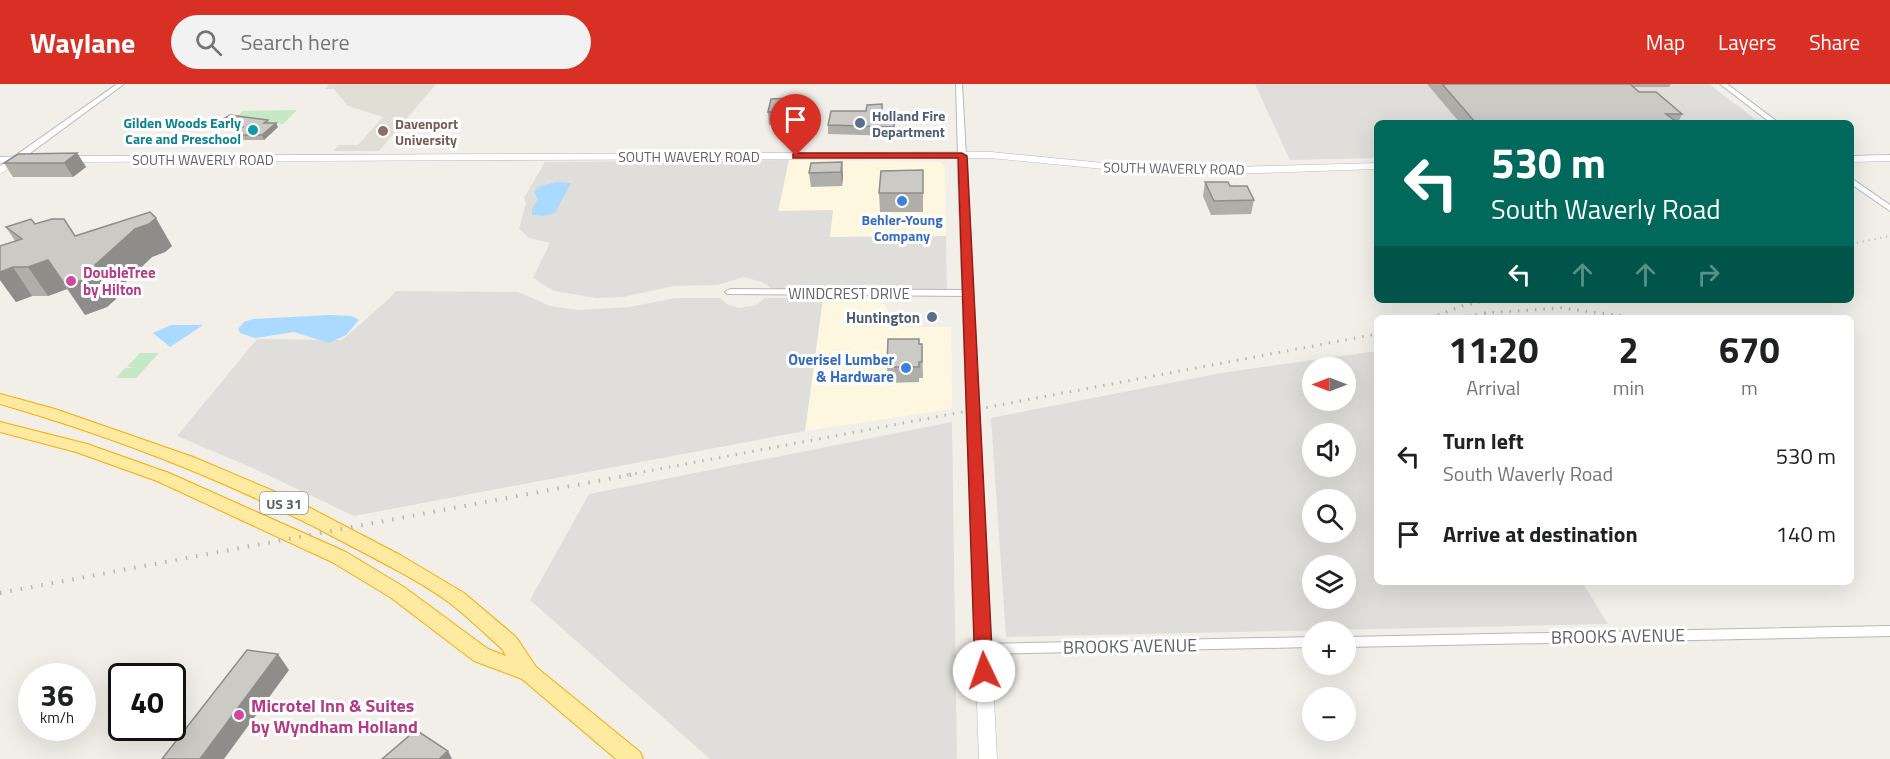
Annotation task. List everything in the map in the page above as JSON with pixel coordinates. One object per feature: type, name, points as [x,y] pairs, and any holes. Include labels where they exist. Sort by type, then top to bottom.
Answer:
[{"type":"highway","name":"US 31","points":[[0,399],[49,413],[187,461],[289,505],[457,598],[510,643],[529,673],[632,759]]},
{"type":"highway","name":"US 31","points":[[0,427],[81,448],[163,477],[328,552],[398,592],[481,655],[529,673]]},
{"type":"main road","name":"SOUTH WAVERLY ROAD","points":[[0,160],[962,156],[1023,157],[1085,166],[1146,170],[1374,166]]},
{"type":"main road","points":[[1854,159],[1890,158]]},
{"type":"street","points":[[0,171],[121,84]]},
{"type":"street","points":[[959,84],[988,759]]},
{"type":"street","points":[[1723,84],[1771,120]]},
{"type":"street","points":[[1854,182],[1890,209]]},
{"type":"street","name":"WINDCREST DRIVE","points":[[730,292],[967,293]]},
{"type":"street","name":"BROOKS AVENUE","points":[[1356,642],[1890,630]]},
{"type":"street","name":"BROOKS AVENUE","points":[[983,649],[1302,642]]},
{"type":"shaded area","name":"Davenport University","points":[[330,84],[436,84],[379,151],[333,151],[339,145],[358,145],[383,117],[348,106],[334,89],[325,89]]},
{"type":"shaded area","points":[[1255,84],[1709,84],[1756,120],[1374,120],[1374,158],[1290,160]]},
{"type":"shaded area","points":[[789,160],[941,162],[945,167],[946,236],[829,237],[833,211],[778,211]]},
{"type":"shaded area","points":[[789,160],[778,211],[833,210],[830,237],[946,236],[947,289],[917,291],[772,289],[764,283],[744,277],[718,285],[674,286],[623,297],[596,298],[554,291],[533,278],[550,243],[529,238],[519,229],[526,203],[524,198],[545,162]]},
{"type":"shaded area","points":[[395,291],[518,292],[550,306],[579,310],[629,307],[676,298],[720,298],[728,305],[740,308],[756,305],[765,298],[823,298],[805,431],[354,516],[255,469],[177,436],[257,339],[342,340]]},
{"type":"shaded area","name":"Overisel Lumber & Hardware","points":[[823,298],[884,298],[883,302],[893,319],[905,327],[951,327],[952,409],[805,431]]},
{"type":"shaded area","points":[[1374,351],[1374,585],[1584,585],[1608,624],[1356,629],[1356,621],[1302,621],[1302,631],[1006,637],[991,418],[1221,373],[1302,362],[1302,411],[1356,411],[1356,357],[1334,357]]},
{"type":"shaded area","points":[[952,422],[957,759],[710,759],[530,600],[589,494]]},
{"type":"green space","points":[[297,110],[283,124],[235,118],[243,111]]},
{"type":"green space","points":[[140,353],[159,353],[136,378],[116,378],[125,368],[135,368],[127,367]]},
{"type":"water","points":[[556,182],[571,183],[555,213],[544,216],[532,215],[532,209],[538,199],[534,192],[540,186]]},
{"type":"water","points":[[352,316],[359,320],[346,335],[329,343],[294,332],[255,338],[240,333],[238,329],[244,322],[253,319]]},
{"type":"water","points":[[171,325],[203,325],[170,347],[153,333]]},
{"type":"building","points":[[1442,84],[1630,84],[1639,92],[1656,92],[1682,114],[1666,114],[1674,120],[1473,120]]},
{"type":"building","points":[[792,98],[789,112],[768,112],[771,99]]},
{"type":"building","points":[[882,104],[882,113],[895,113],[894,127],[828,125],[831,111],[866,111],[867,105]]},
{"type":"building","name":"Gilden Woods Early Care and Preschool","points":[[230,115],[268,120],[264,123],[276,123],[262,135],[234,135],[243,127],[215,124]]},
{"type":"building","points":[[77,153],[64,163],[4,163],[18,154]]},
{"type":"building","points":[[842,162],[841,172],[809,173],[811,163]]},
{"type":"building","points":[[923,170],[923,193],[879,193],[881,171]]},
{"type":"building","points":[[1205,182],[1228,182],[1230,186],[1247,186],[1254,200],[1214,201]]},
{"type":"building","points":[[150,212],[156,218],[149,224],[135,229],[95,265],[98,271],[88,278],[66,286],[48,260],[28,267],[13,267],[0,272],[0,246],[22,239],[6,227],[31,219],[35,224],[52,219],[64,219],[75,236]]},
{"type":"building","points":[[888,339],[919,339],[919,344],[922,344],[922,362],[919,362],[919,367],[887,367]]},
{"type":"building","points":[[247,650],[278,654],[200,759],[162,759],[176,741],[186,741],[186,728]]},
{"type":"building","points":[[416,730],[448,751],[439,759],[382,759]]},
{"type":"railway","points":[[1854,243],[1890,236]]},
{"type":"railway","points":[[1438,315],[1475,303]]},
{"type":"railway","points":[[1488,313],[1561,308],[1616,315]]},
{"type":"railway","points":[[1488,313],[1492,312]]},
{"type":"railway","points":[[1476,315],[1488,313]]},
{"type":"railway","points":[[627,475],[1374,335]]},
{"type":"railway","points":[[0,593],[635,474]]},
{"type":"place","name":"Holland Fire Department","points":[[860,123]]},
{"type":"place","name":"Gilden Woods Early Care and Preschool","points":[[253,130]]},
{"type":"place","name":"Davenport University","points":[[383,131]]},
{"type":"place","name":"Behler-Young Company","points":[[902,201]]},
{"type":"place","name":"DoubleTree by Hilton","points":[[71,281]]},
{"type":"place","name":"Huntington","points":[[932,317]]},
{"type":"place","name":"Overisel Lumber & Hardware","points":[[906,368]]},
{"type":"place","name":"Microtel Inn & Suites by Wyndham Holland","points":[[239,715]]},
{"type":"route","points":[[796,156],[962,156],[984,671]]}]
